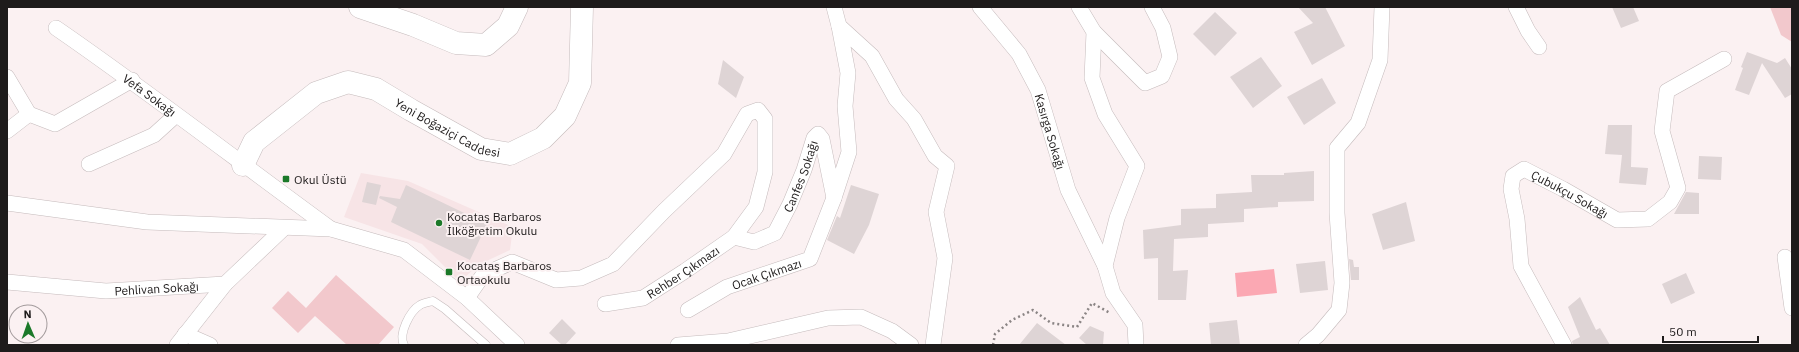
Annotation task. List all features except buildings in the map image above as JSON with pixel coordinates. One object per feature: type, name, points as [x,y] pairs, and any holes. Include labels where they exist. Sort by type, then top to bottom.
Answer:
[{"type":"street","points":[[360,7],[413,25],[456,43],[486,45],[508,26],[517,7]]},
{"type":"street","name":"Yeni Boğaziçi Caddesi","points":[[242,165],[254,142],[316,93],[348,82],[376,89],[481,150],[510,154],[543,138],[565,116],[580,83],[582,7]]},
{"type":"street","points":[[834,7],[848,72],[845,106],[849,152],[834,198]]},
{"type":"street","name":"Kasırga Sokağı","points":[[980,7],[1018,54],[1038,90],[1068,190],[1105,266],[1113,293],[1136,325],[1136,345]]},
{"type":"street","points":[[1079,7],[1094,32],[1145,83],[1162,76],[1170,57],[1163,28],[1152,7]]},
{"type":"street","points":[[1306,345],[1318,335],[1338,310],[1342,283],[1337,213],[1337,148],[1358,123],[1380,60],[1382,7]]},
{"type":"street","points":[[1516,7],[1528,31],[1539,47]]},
{"type":"street","points":[[839,26],[872,56],[896,99],[914,119],[935,156],[947,166],[936,212],[945,258],[933,345]]},
{"type":"street","name":"Vefa Sokağı","points":[[56,28],[132,80],[242,165],[332,228]]},
{"type":"street","points":[[1094,32],[1092,78],[1105,114],[1137,166],[1117,218],[1105,266]]},
{"type":"street","name":"Çubukçu Sokağı","points":[[1564,345],[1521,266],[1517,219],[1511,189],[1513,176],[1524,169],[1563,189],[1617,220],[1648,219],[1670,202],[1678,188],[1662,131],[1667,90],[1724,59]]},
{"type":"street","points":[[7,77],[29,114],[55,124],[132,80]]},
{"type":"street","points":[[467,298],[483,275],[512,262],[556,280],[581,278],[614,264],[664,211],[724,154],[747,114],[758,110],[765,119],[765,172],[756,207],[734,237]]},
{"type":"street","points":[[7,131],[29,114]]},
{"type":"street","points":[[90,164],[154,135],[176,115]]},
{"type":"street","name":"Canfes Sokağı","points":[[734,237],[754,242],[774,233],[790,204],[804,170],[814,138],[818,134],[822,139],[834,198]]},
{"type":"street","name":"Ocak Çıkmazı","points":[[688,310],[727,287],[810,259],[834,198]]},
{"type":"street","points":[[7,203],[147,222],[284,228],[332,228],[404,250],[467,298],[517,345]]},
{"type":"street","points":[[210,345],[181,339],[225,284],[284,228]]},
{"type":"street","name":"Rehber Çıkmazı","points":[[605,304],[643,298],[734,237]]},
{"type":"street","points":[[1785,257],[1792,308]]},
{"type":"street","name":"Pehlivan Sokağı","points":[[7,282],[106,291],[225,284]]},
{"type":"street","points":[[678,345],[728,341],[828,318],[861,317],[892,331],[911,345]]},
{"type":"lane","points":[[404,345],[402,341],[403,330],[412,313],[420,304],[432,301],[445,309],[486,345]]},
{"type":"path","points":[[993,345],[995,334],[1012,320],[1033,310],[1051,323],[1077,327],[1092,303],[1111,314]]},
{"type":"shaded area","points":[[1770,7],[1792,7],[1792,42],[1781,35]]},
{"type":"shaded area","points":[[361,173],[408,181],[513,227],[510,250],[478,265],[460,282],[422,244],[344,217]]},
{"type":"shaded area","points":[[1274,269],[1277,293],[1237,297],[1235,273]]},
{"type":"shaded area","points":[[336,275],[394,327],[378,345],[347,345],[315,316],[298,333],[272,308],[288,291],[306,308]]},
{"type":"place","name":"Okul Üstü","points":[[286,179]]},
{"type":"place","name":"Kocataş Barbaros İlköğretim Okulu","points":[[439,223]]},
{"type":"place","name":"Kocataş Barbaros Ortaokulu","points":[[449,272]]}]
